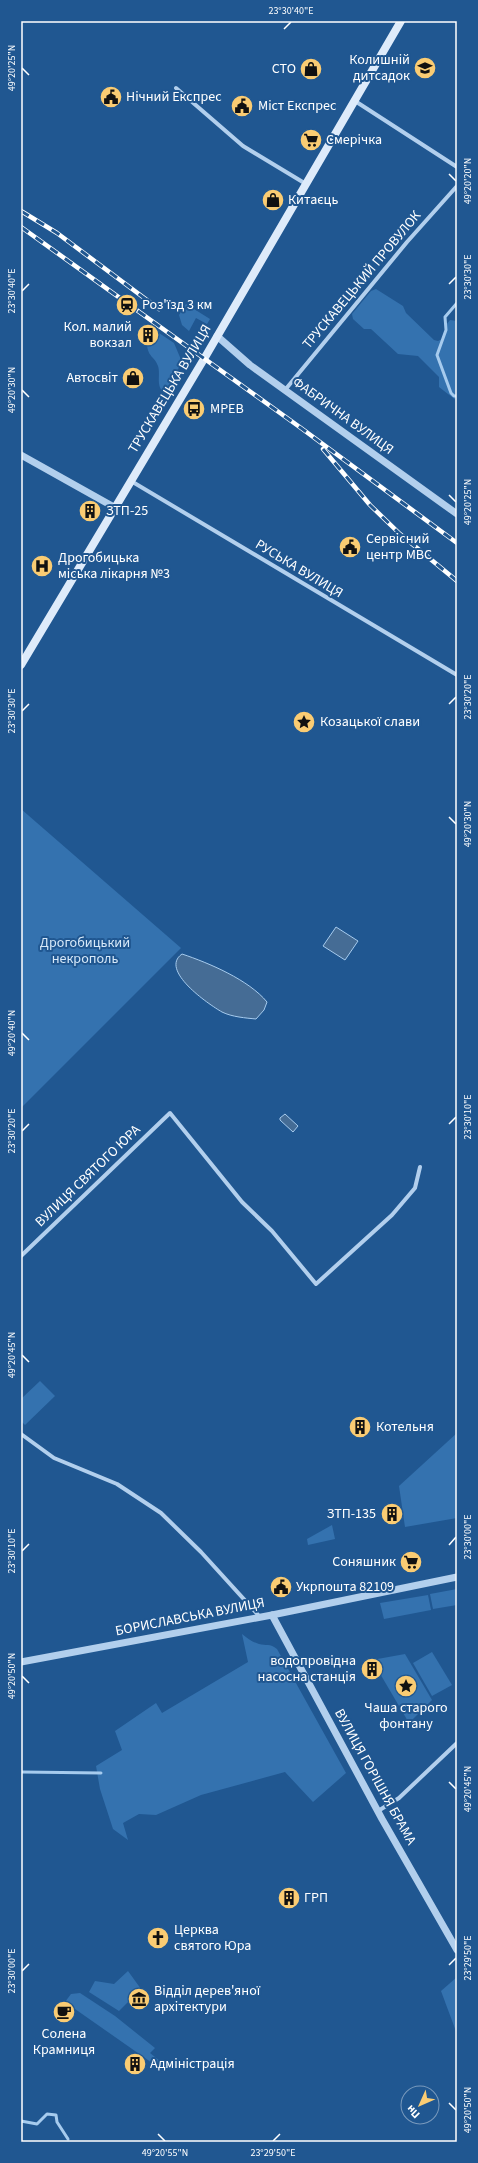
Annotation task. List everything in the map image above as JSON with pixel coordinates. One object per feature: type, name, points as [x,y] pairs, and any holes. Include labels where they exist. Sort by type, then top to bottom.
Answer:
[{"type":"main road","name":"ТРУСКАВЕЦЬКА ВУЛИЦЯ","points":[[21,665],[217,336],[401,21]]},
{"type":"street","points":[[176,88],[243,146],[306,184]]},
{"type":"street","points":[[354,100],[457,167]]},
{"type":"street","name":"ТРУСКАВЕЦЬКИЙ ПРОВУЛОК","points":[[284,390],[407,242],[457,186]]},
{"type":"street","name":"ФАБРИЧНА ВУЛИЦЯ","points":[[217,336],[250,365],[457,514]]},
{"type":"street","points":[[21,455],[114,507]]},
{"type":"street","name":"РУСЬКА ВУЛИЦЯ","points":[[130,481],[457,675]]},
{"type":"street","name":"ВУЛИЦЯ СВЯТОГО ЮРА","points":[[21,1256],[170,1113],[242,1202],[272,1231],[316,1284],[392,1215],[415,1188],[420,1167]]},
{"type":"street","points":[[21,1434],[54,1458],[116,1484],[161,1513],[201,1552],[260,1617]]},
{"type":"street","name":"БОРИСЛАВСЬКА ВУЛИЦЯ","points":[[21,1662],[272,1615],[457,1576]]},
{"type":"street","name":"ВУЛИЦЯ ГОРІШНЯ БРАМА","points":[[272,1615],[378,1811],[457,1950]]},
{"type":"street","points":[[378,1811],[399,1798],[457,1743]]},
{"type":"green space","points":[[376,289],[403,306],[406,313],[434,340],[438,341],[444,338],[446,325],[450,320],[457,321],[457,401],[439,387],[439,377],[418,356],[398,354],[371,329],[364,329],[353,319],[352,314],[371,291]]},
{"type":"green space","points":[[186,304],[210,319],[207,324],[196,318],[189,331],[182,325],[179,315]]},
{"type":"green space","points":[[159,333],[174,343],[182,362],[165,393],[160,388],[158,366],[150,355],[147,345],[155,334]]},
{"type":"green space","name":"Дрогобицький некрополь","points":[[21,809],[181,948],[21,1108]]},
{"type":"green space","points":[[40,1381],[55,1396],[25,1425],[21,1421],[21,1399]]},
{"type":"green space","points":[[457,1433],[457,1518],[405,1527],[399,1486]]},
{"type":"green space","points":[[332,1525],[335,1539],[308,1545],[307,1539]]},
{"type":"green space","points":[[457,1589],[457,1605],[433,1609],[430,1594]]},
{"type":"green space","points":[[428,1595],[431,1610],[384,1619],[380,1603]]},
{"type":"green space","points":[[242,1634],[261,1645],[270,1645],[277,1649],[346,1773],[313,1802],[285,1772],[201,1795],[156,1815],[139,1814],[123,1823],[128,1840],[113,1829],[100,1789],[96,1766],[122,1750],[115,1731],[156,1703],[162,1713],[248,1662]]},
{"type":"green space","points":[[432,1652],[452,1685],[432,1696],[413,1663]]},
{"type":"green space","points":[[405,1654],[432,1700],[409,1723],[372,1660]]},
{"type":"green space","points":[[128,1971],[141,1989],[119,2011],[89,1992],[95,1981],[114,1984]]},
{"type":"green space","points":[[457,1977],[457,2034],[441,1991]]},
{"type":"green space","points":[[80,1993],[115,2016],[155,2048],[150,2053],[160,2061],[155,2065],[65,2002],[71,1994]]},
{"type":"shaded area","points":[[336,927],[358,941],[345,960],[323,946]]},
{"type":"shaded area","points":[[182,954],[216,967],[250,986],[267,1002],[264,1010],[256,1019],[230,1015],[215,1008],[188,986],[181,977],[177,969],[177,961]]},
{"type":"shaded area","points":[[285,1114],[298,1126],[293,1132],[280,1120],[280,1118]]},
{"type":"waterway","points":[[457,303],[445,317],[446,330],[437,355],[451,393],[454,396],[457,396]]},
{"type":"waterway","points":[[22,1772],[101,1773]]},
{"type":"waterway","points":[[21,2121],[37,2124],[47,2114],[56,2115],[57,2122],[68,2139]]},
{"type":"railway","points":[[21,211],[57,233],[159,309]]},
{"type":"railway","points":[[21,227],[301,428],[457,543]]},
{"type":"railway","points":[[323,449],[370,505],[400,534],[457,581]]},
{"type":"place","name":"Колишній дитсадок","points":[[425,68]]},
{"type":"place","name":"СТО","points":[[311,69]]},
{"type":"place","name":"Нічний Експрес","points":[[111,97]]},
{"type":"place","name":"Міст Експрес","points":[[242,106]]},
{"type":"place","name":"Смерічка","points":[[311,140]]},
{"type":"place","name":"Китаєць","points":[[273,200]]},
{"type":"place","name":"Роз'їзд 3 км","points":[[127,305]]},
{"type":"place","name":"Кол. малий вокзал","points":[[148,335]]},
{"type":"place","name":"Автосвіт","points":[[133,378]]},
{"type":"place","name":"МРЕВ","points":[[194,409]]},
{"type":"place","name":"ЗТП-25","points":[[90,511]]},
{"type":"place","name":"Сервісний центр МВС","points":[[350,547]]},
{"type":"place","name":"Дрогобицька міська лікарня №3","points":[[42,566]]},
{"type":"place","name":"Козацької слави","points":[[304,722]]},
{"type":"place","name":"Котельня","points":[[360,1427]]},
{"type":"place","name":"ЗТП-135","points":[[392,1514]]},
{"type":"place","name":"Соняшник","points":[[411,1562]]},
{"type":"place","name":"Укрпошта 82109","points":[[281,1587]]},
{"type":"place","name":"водопровідна насосна станція","points":[[372,1669]]},
{"type":"place","name":"Чаша старого фонтану","points":[[406,1686]]},
{"type":"place","name":"ГРП","points":[[289,1898]]},
{"type":"place","name":"Церква святого Юра","points":[[158,1938]]},
{"type":"place","name":"Відділ дерев'яної архітектури","points":[[139,1999]]},
{"type":"place","name":"Солена Крамниця","points":[[64,2012]]},
{"type":"place","name":"Адміністрація","points":[[135,2064]]}]
